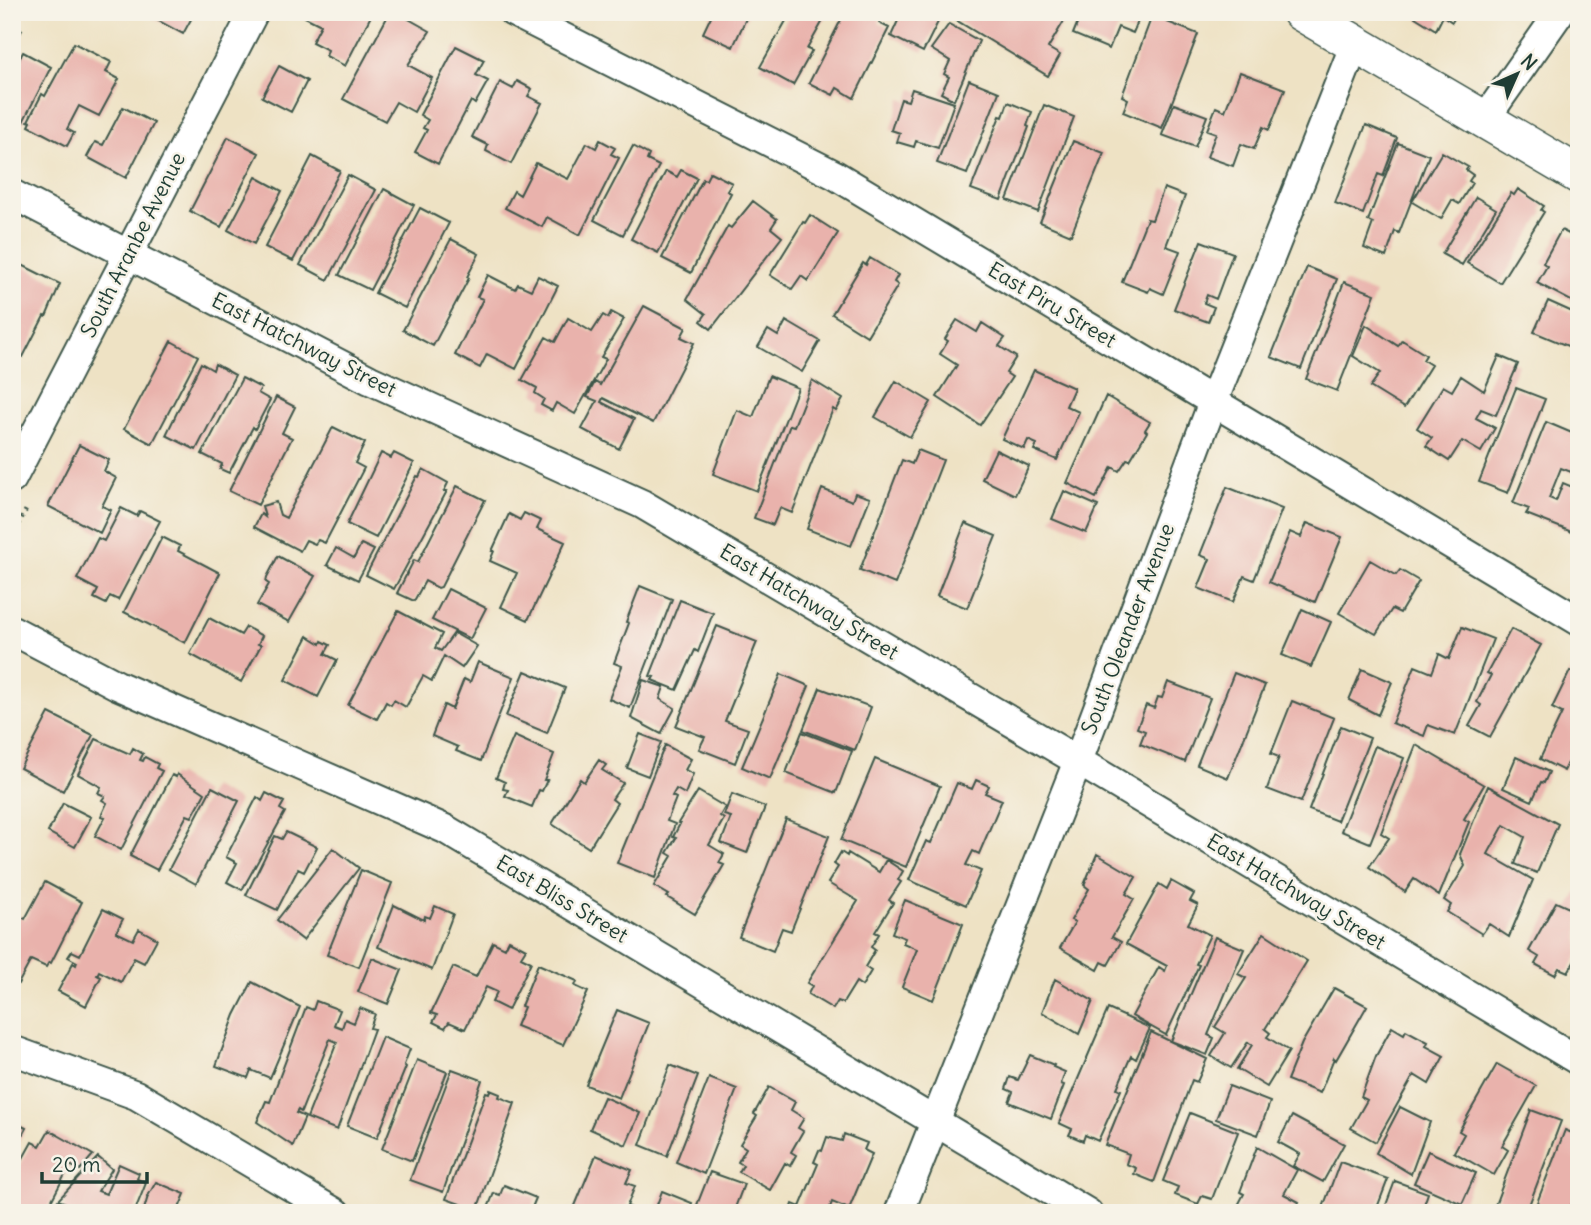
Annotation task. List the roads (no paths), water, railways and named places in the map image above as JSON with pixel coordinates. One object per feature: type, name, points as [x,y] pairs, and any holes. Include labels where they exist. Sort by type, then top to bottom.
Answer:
[{"type":"street","name":"South Aranbe Avenue","points":[[12,479],[254,12]]},
{"type":"street","name":"East Piru Street","points":[[513,12],[835,175],[1579,621]]},
{"type":"street","points":[[1301,12],[1579,174]]},
{"type":"street","points":[[1485,119],[1560,12]]},
{"type":"street","name":"South Oleander Avenue","points":[[899,1213],[1078,761],[1213,402],[1355,44]]},
{"type":"street","name":"East Hatchway Street","points":[[12,194],[370,380],[642,504],[1579,1061]]},
{"type":"street","name":"East Bliss Street","points":[[12,630],[117,685],[444,829],[1088,1213]]},
{"type":"street","points":[[12,1050],[136,1095],[335,1213]]}]
